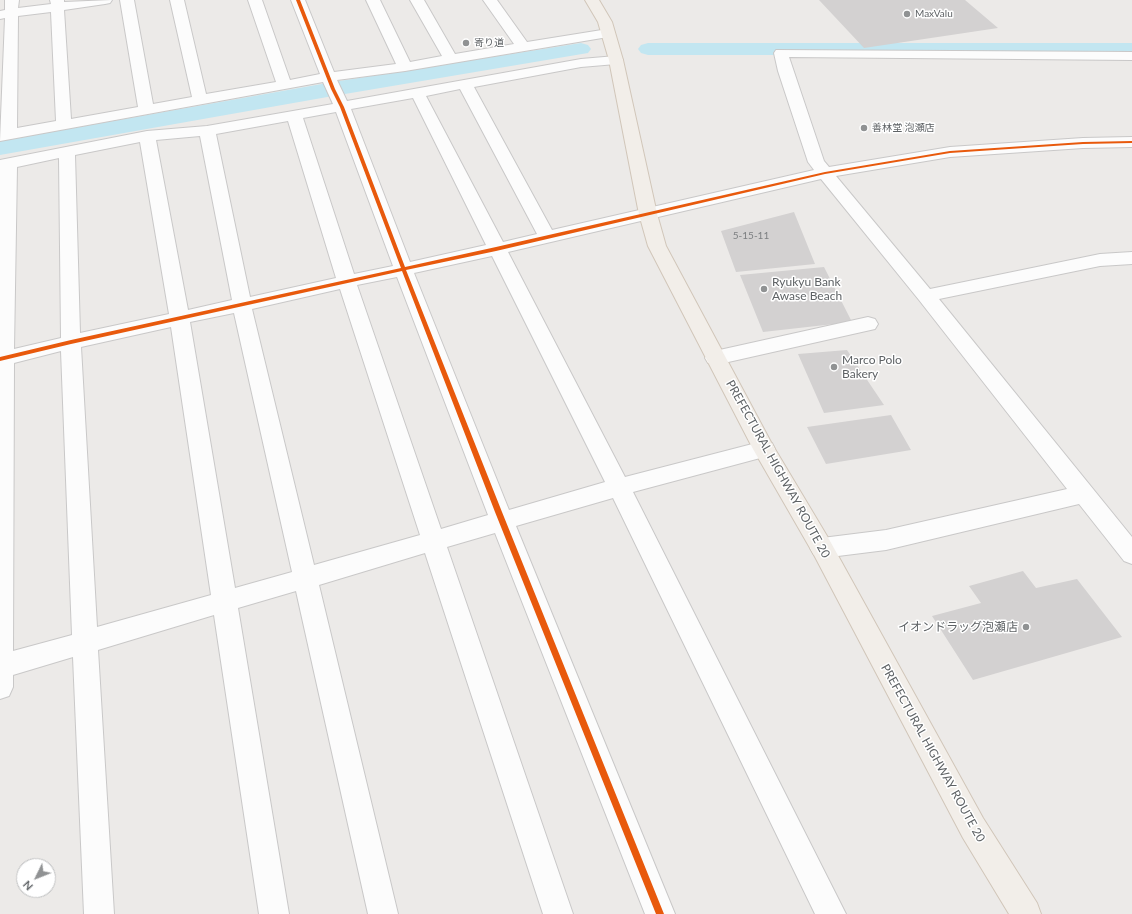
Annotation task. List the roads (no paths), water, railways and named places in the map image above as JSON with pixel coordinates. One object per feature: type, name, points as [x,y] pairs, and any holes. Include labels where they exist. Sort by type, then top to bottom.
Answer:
[{"type":"main road","name":"PREFECTURAL HIGHWAY ROUTE 20","points":[[592,0],[605,22],[616,60],[648,214],[657,246],[764,449],[822,548],[973,828],[1026,914]]},
{"type":"street","points":[[105,0],[57,3],[8,10],[4,136],[329,77],[405,67],[608,33]]},
{"type":"street","points":[[127,0],[146,110]]},
{"type":"street","points":[[177,0],[200,100]]},
{"type":"street","points":[[254,0],[284,85]]},
{"type":"street","points":[[298,0],[333,89],[342,107],[501,521],[660,914]]},
{"type":"street","points":[[373,0],[405,67]]},
{"type":"street","points":[[417,0],[451,59]]},
{"type":"street","points":[[490,0],[522,47]]},
{"type":"street","points":[[57,3],[64,125]]},
{"type":"street","points":[[1132,56],[781,53],[785,71],[812,153],[825,173],[926,296],[1132,554]]},
{"type":"street","points":[[0,687],[5,164],[148,136],[207,131],[581,63],[616,60]]},
{"type":"street","points":[[465,84],[547,237]]},
{"type":"street","points":[[417,92],[619,487],[831,914]]},
{"type":"street","points":[[294,114],[346,282],[558,914]]},
{"type":"street","points":[[207,131],[242,305],[383,914]]},
{"type":"street","points":[[148,136],[180,319],[274,914]]},
{"type":"street","points":[[2,359],[71,342],[496,249],[825,173],[950,152],[1083,143],[1132,142]]},
{"type":"street","points":[[66,152],[71,342],[99,914]]},
{"type":"street","points":[[926,296],[1100,260],[1132,258]]},
{"type":"street","points":[[715,358],[868,324]]},
{"type":"street","points":[[0,667],[619,487],[764,449]]},
{"type":"street","points":[[822,548],[886,540],[1083,494]]},
{"type":"waterway","points":[[0,148],[333,89],[581,49]]},
{"type":"waterway","points":[[648,49],[1132,49]]},
{"type":"place","name":"MaxValu","points":[[907,14]]},
{"type":"place","name":"寄り道","points":[[466,43]]},
{"type":"place","name":"善林堂 泡瀬店","points":[[864,128]]},
{"type":"place","name":"Ryukyu Bank Awase Beach","points":[[764,289]]},
{"type":"place","name":"Marco Polo Bakery","points":[[834,367]]},
{"type":"place","name":"イオンドラッグ泡瀬店","points":[[1026,627]]}]
